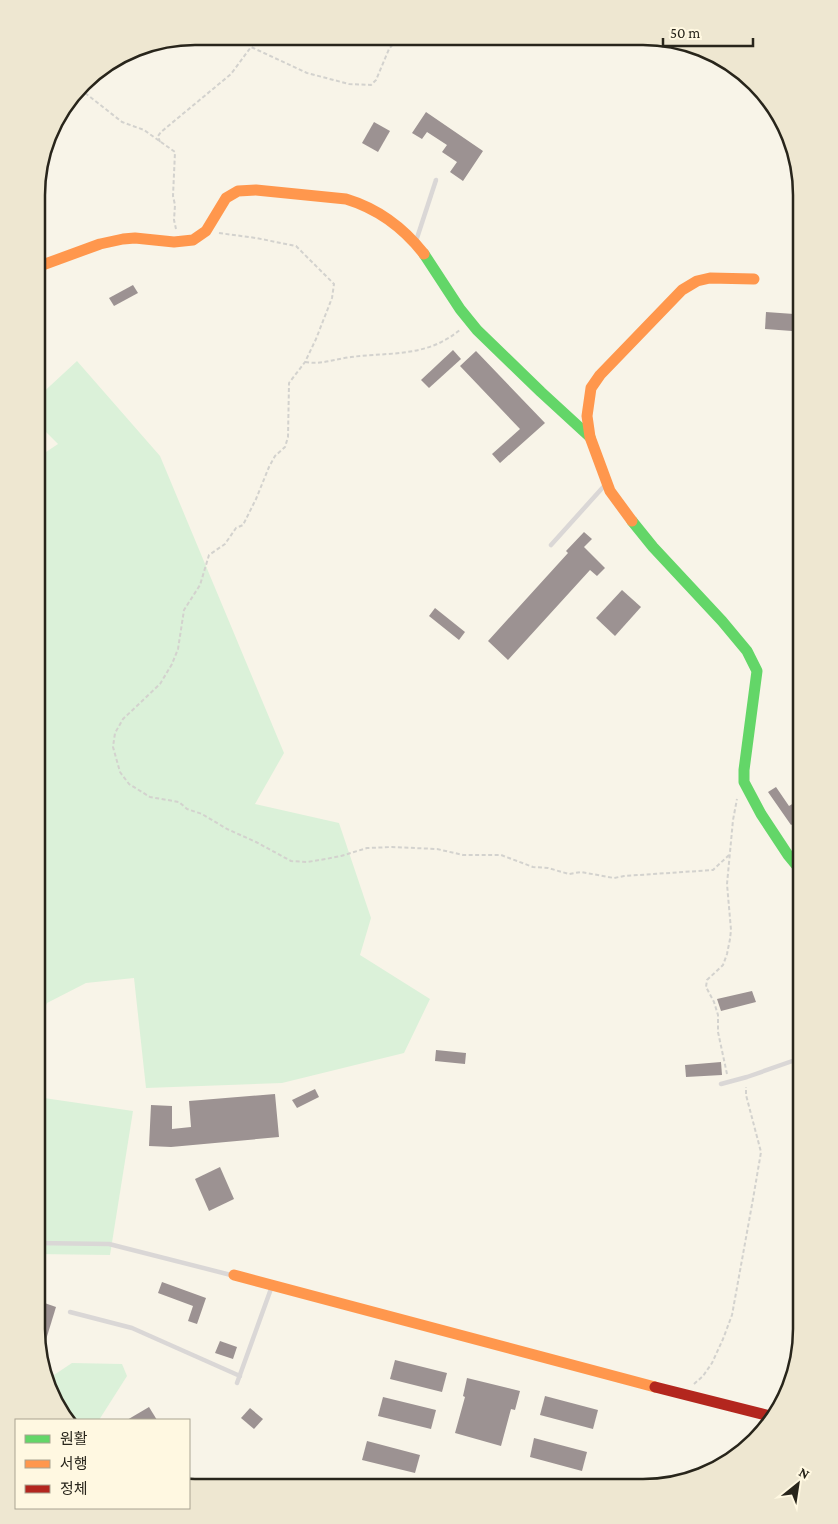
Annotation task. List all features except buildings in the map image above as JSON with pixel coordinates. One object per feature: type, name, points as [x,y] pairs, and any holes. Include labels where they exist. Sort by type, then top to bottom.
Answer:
[{"type":"street","points":[[45,265],[100,244],[123,239],[135,238],[182,242],[193,240],[206,231],[226,198],[238,191],[256,190],[358,202],[400,228],[415,243],[453,300],[477,330],[542,394],[590,436]]},
{"type":"street","points":[[754,279],[710,278],[697,281],[682,290],[600,375],[591,388],[587,416],[590,436],[610,492],[653,547],[722,621],[754,662],[757,671],[744,782],[761,814],[793,861]]},
{"type":"street","points":[[234,1275],[470,1339],[766,1415]]},
{"type":"lane","points":[[415,243],[436,180]]},
{"type":"lane","points":[[551,545],[606,483]]},
{"type":"lane","points":[[721,1084],[793,1061]]},
{"type":"lane","points":[[45,1243],[109,1244],[234,1275]]},
{"type":"lane","points":[[237,1383],[272,1285]]},
{"type":"lane","points":[[70,1312],[132,1328],[240,1376]]},
{"type":"path","points":[[160,142],[158,136],[160,132],[231,74],[251,47],[307,74],[349,84],[371,85],[376,80],[392,45]]},
{"type":"path","points":[[85,93],[122,122],[144,130],[175,152],[174,220],[182,242]]},
{"type":"path","points":[[206,231],[296,246],[334,284],[316,339],[305,362],[289,383],[288,437],[284,447],[275,456],[269,467],[243,525],[236,528],[225,544],[209,555],[200,585],[184,610],[178,650],[160,684],[123,719],[115,733],[114,753],[120,772],[129,784],[150,797],[179,802],[187,809],[202,814],[226,829],[256,842],[291,861],[307,862],[326,859],[377,846],[437,849],[463,855],[501,855],[526,864],[569,874],[581,872],[614,878],[713,870],[729,855]]},
{"type":"path","points":[[305,362],[315,364],[356,356],[403,353],[428,347],[444,341],[469,321]]},
{"type":"path","points":[[729,1081],[718,1032],[718,1015],[706,987],[707,980],[723,965],[730,939],[727,884],[729,855],[735,805],[744,782]]},
{"type":"path","points":[[692,1396],[694,1382],[703,1376],[712,1363],[732,1314],[753,1200],[761,1152],[746,1095],[747,1077]]},
{"type":"green space","points":[[77,361],[160,456],[284,753],[255,804],[339,823],[371,918],[360,955],[430,999],[404,1053],[282,1083],[146,1088],[134,978],[86,983],[47,1003],[45,1007],[45,453],[58,444],[45,431],[45,391]]},
{"type":"green space","points":[[45,1098],[133,1111],[110,1255],[45,1254]]},
{"type":"green space","points":[[72,1363],[122,1364],[127,1376],[100,1419],[75,1419],[56,1387],[53,1376]]},
{"type":"traffic: fast","points":[[424,254],[460,309],[477,330],[590,437]]},
{"type":"traffic: fast","points":[[632,521],[653,547],[722,621],[747,651],[757,671],[744,782],[761,814],[793,861]]},
{"type":"traffic: slow","points":[[45,264],[100,244],[123,239],[135,238],[174,242],[193,240],[206,231],[226,198],[238,191],[256,190],[346,199],[358,203],[380,214],[399,227],[424,254]]},
{"type":"traffic: slow","points":[[632,521],[610,491],[590,437],[587,416],[591,388],[600,375],[682,290],[697,281],[710,278],[754,279]]},
{"type":"traffic: slow","points":[[234,1275],[655,1387]]},
{"type":"traffic: jam","points":[[655,1387],[766,1415]]}]
